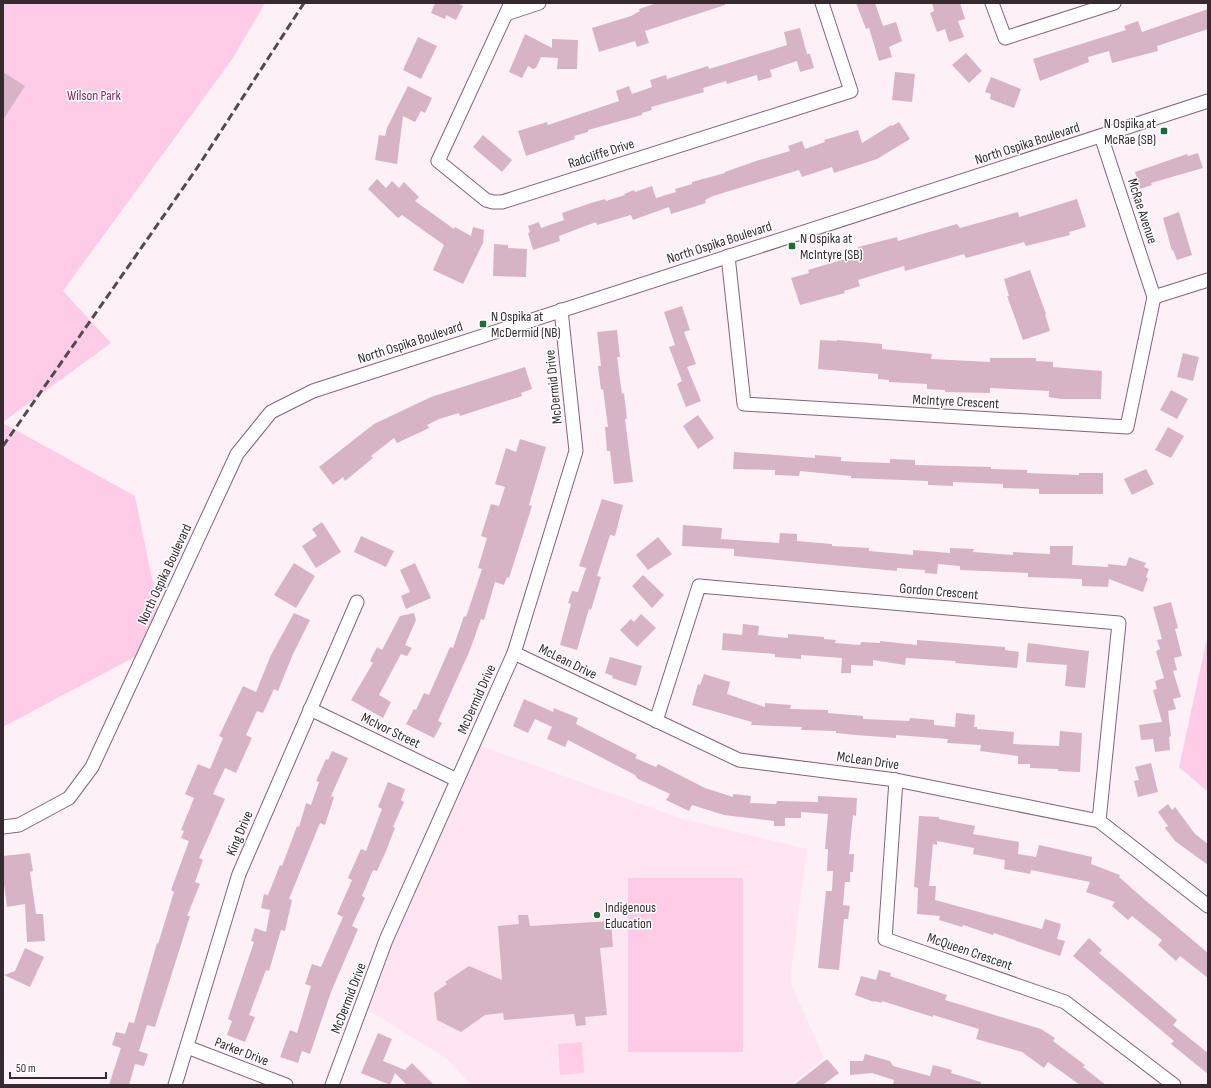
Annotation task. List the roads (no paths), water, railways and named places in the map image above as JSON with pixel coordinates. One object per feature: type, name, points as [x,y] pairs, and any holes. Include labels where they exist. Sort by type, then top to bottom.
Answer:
[{"type":"street","points":[[508,8],[539,3]]},
{"type":"street","name":"Radcliffe Drive","points":[[508,8],[438,161],[486,200],[493,202],[502,202],[851,91],[822,3]]},
{"type":"street","points":[[992,3],[1005,38],[1114,3]]},
{"type":"street","name":"North Ospika Boulevard","points":[[3,828],[19,825],[69,798],[92,767],[237,454],[271,412],[313,391],[1208,101]]},
{"type":"street","name":"McRae Avenue","points":[[1101,136],[1154,297]]},
{"type":"street","name":"McIntyre Crescent","points":[[728,256],[744,404],[1128,427],[1154,297]]},
{"type":"street","points":[[1154,297],[1208,280]]},
{"type":"street","name":"McDermid Drive","points":[[332,1085],[386,940],[514,652],[576,451],[561,310]]},
{"type":"street","name":"Gordon Crescent","points":[[656,721],[698,586],[1119,623],[1099,821]]},
{"type":"street","name":"King Drive","points":[[175,1085],[239,874],[357,602]]},
{"type":"street","name":"McLean Drive","points":[[514,652],[739,760],[896,780],[1099,821],[1208,906]]},
{"type":"street","name":"McIvor Street","points":[[310,709],[457,780]]},
{"type":"street","name":"McQueen Crescent","points":[[896,780],[885,938],[1065,1002],[1174,1085]]},
{"type":"street","name":"Parker Drive","points":[[187,1047],[286,1085]]},
{"type":"railway","points":[[3,446],[197,168],[304,3]]},
{"type":"place","name":"N Ospika at McRae (SB)","points":[[1164,131]]},
{"type":"place","name":"N Ospika at McIntyre (SB)","points":[[792,246]]},
{"type":"place","name":"N Ospika at McDermid (NB)","points":[[483,324]]},
{"type":"place","name":"Indigenous Education","points":[[597,915]]},
{"type":"park label","name":"Wilson Park","points":[[94,95]]}]
